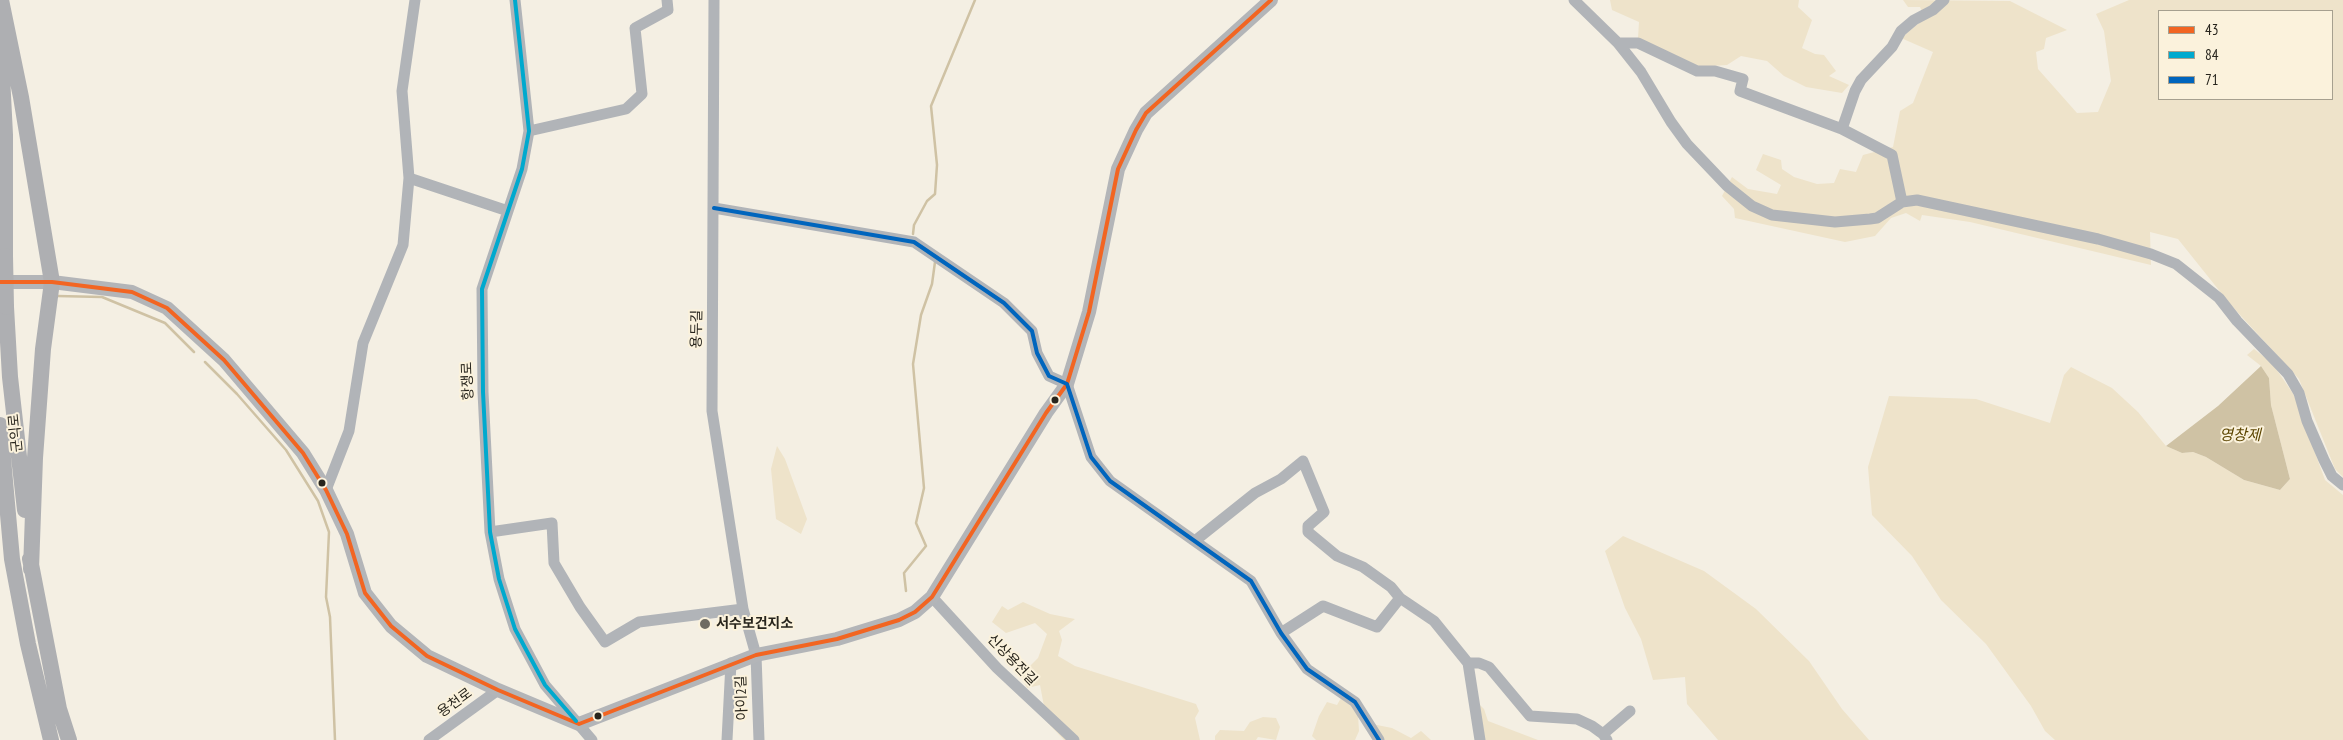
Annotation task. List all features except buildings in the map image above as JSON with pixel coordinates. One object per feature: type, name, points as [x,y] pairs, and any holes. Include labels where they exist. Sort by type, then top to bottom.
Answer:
[{"type":"highway","points":[[1,0],[21,97],[52,282],[43,349],[35,458],[31,569]]},
{"type":"highway","name":"군익로","points":[[0,31],[5,135],[6,307],[10,377],[31,569],[58,709],[68,740]]},
{"type":"highway","name":"군익로","points":[[0,425],[12,559],[28,644],[51,740]]},
{"type":"highway","points":[[0,509],[12,559]]},
{"type":"main road","points":[[0,282],[52,282],[132,292],[167,308],[224,360],[303,453],[326,490],[347,534],[365,593],[391,626],[427,656],[498,690],[580,724],[731,663],[756,655],[872,630],[915,612],[932,597],[1046,413],[1067,384],[1089,312],[1118,169],[1146,112],[1271,0]]},
{"type":"street","points":[[326,490],[349,431],[363,343],[403,245],[409,178],[402,91],[415,0]]},
{"type":"street","name":"항쟁로","points":[[514,0],[529,131],[522,169],[482,288],[483,386],[490,532],[499,580],[515,629],[545,685],[592,740]]},
{"type":"street","points":[[529,131],[626,108],[642,94],[635,28],[668,10],[667,0]]},
{"type":"street","name":"용두길","points":[[714,0],[712,411],[743,609],[756,655]]},
{"type":"street","points":[[1574,0],[1618,43],[1641,72],[1671,122],[1687,144],[1728,186],[1752,206],[1772,215],[1844,222],[1877,218],[1902,202],[1917,200],[2098,239],[2151,254],[2176,264],[2219,298],[2237,322],[2288,374],[2299,392],[2307,421],[2324,460],[2332,476],[2343,485]]},
{"type":"street","points":[[1842,129],[1855,91],[1861,80],[1892,47],[1901,31],[1914,20],[1933,10],[1944,0]]},
{"type":"street","points":[[1618,43],[1638,43],[1697,71],[1715,71],[1744,78],[1740,91],[1842,129],[1892,155],[1902,202]]},
{"type":"street","points":[[409,178],[508,211]]},
{"type":"street","points":[[714,208],[914,242],[1004,303],[1032,331],[1037,352],[1050,376],[1067,384],[1091,457],[1110,482],[1196,540],[1251,581],[1281,633],[1307,669],[1355,702],[1380,740]]},
{"type":"street","points":[[1196,540],[1255,493],[1281,479],[1303,461],[1324,512],[1308,526],[1308,532],[1337,556],[1363,568],[1391,586],[1400,598],[1434,621],[1468,663],[1480,740]]},
{"type":"street","points":[[490,532],[552,523],[554,563],[580,607],[605,642],[639,622],[743,609]]},
{"type":"street","name":"신상용전길","points":[[932,597],[997,668],[1074,740]]},
{"type":"street","points":[[1281,633],[1323,606],[1378,627],[1400,598]]},
{"type":"street","name":"아이2길","points":[[756,655],[759,740]]},
{"type":"street","points":[[727,740],[731,663]]},
{"type":"street","points":[[1468,663],[1479,663],[1489,667],[1530,716],[1577,719],[1605,737],[1630,711]]},
{"type":"street","name":"용천로","points":[[429,740],[498,690]]},
{"type":"shaded area","points":[[1610,0],[1799,0],[1798,7],[1812,20],[1802,48],[1815,54],[1824,55],[1836,71],[1829,76],[1849,85],[1842,93],[1806,87],[1784,76],[1767,61],[1741,56],[1727,65],[1697,67],[1638,38],[1639,22],[1612,10]]},
{"type":"shaded area","points":[[1903,0],[2010,1],[2067,30],[2046,38],[2044,49],[2036,52],[2038,69],[2077,113],[2098,112],[2111,81],[2104,31],[2096,14],[2129,0],[2343,0],[2343,477],[2335,469],[2299,379],[2230,304],[2178,239],[2150,232],[2151,265],[1970,222],[1922,215],[1920,221],[1906,213],[1891,218],[1875,236],[1845,242],[1735,218],[1734,209],[1722,196],[1732,177],[1748,189],[1777,194],[1781,185],[1756,170],[1763,154],[1781,160],[1782,169],[1794,177],[1817,184],[1834,183],[1840,169],[1856,172],[1863,155],[1893,147],[1900,111],[1913,103],[1933,52],[1901,38],[1925,18],[1920,7],[1908,7]]},
{"type":"shaded area","points":[[2254,349],[2272,363],[2294,395],[2325,480],[2343,495],[2343,740],[2055,740],[2045,731],[2031,706],[1986,644],[1941,600],[1912,556],[1872,515],[1868,467],[1889,396],[1976,399],[2050,423],[2064,375],[2071,367],[2112,388],[2138,412],[2166,446],[2182,453],[2193,452],[2206,457],[2244,480],[2280,490],[2290,479],[2271,405],[2269,378],[2261,366],[2247,355]]},
{"type":"shaded area","points":[[777,446],[785,459],[807,519],[801,534],[776,519],[771,469]]},
{"type":"shaded area","points":[[1623,536],[1704,571],[1756,609],[1809,661],[1842,709],[1869,740],[1718,740],[1687,704],[1685,677],[1653,680],[1641,639],[1625,608],[1605,551]]},
{"type":"shaded area","points":[[1023,602],[1050,614],[1075,619],[1059,631],[1062,640],[1058,656],[1075,666],[1196,704],[1199,711],[1195,718],[1200,740],[1064,740],[1047,722],[1040,685],[1027,688],[1021,675],[1038,658],[1047,634],[1035,623],[1006,633],[992,622],[1002,606],[1008,610]]},
{"type":"shaded area","points":[[1341,698],[1352,704],[1358,715],[1359,731],[1355,740],[1316,740],[1312,736],[1319,716],[1327,702],[1337,705]]},
{"type":"shaded area","points":[[1475,700],[1484,709],[1488,721],[1538,740],[1482,740]]},
{"type":"shaded area","points":[[1263,717],[1276,718],[1280,727],[1276,740],[1258,737],[1256,740],[1215,740],[1215,736],[1220,730],[1244,731],[1250,722]]},
{"type":"shaded area","points":[[1362,722],[1392,728],[1411,738],[1421,731],[1431,740],[1373,740]]},
{"type":"water","name":"영창제","points":[[2261,366],[2269,378],[2271,405],[2290,479],[2280,490],[2244,480],[2206,457],[2193,452],[2182,453],[2166,446],[2218,406]]},
{"type":"waterway","points":[[913,234],[914,225],[927,201],[935,194],[937,165],[931,106],[975,0]]},
{"type":"waterway","points":[[906,591],[904,573],[926,546],[916,523],[924,488],[913,364],[921,315],[932,284],[935,262]]},
{"type":"waterway","points":[[57,296],[102,297],[165,323],[194,352]]},
{"type":"waterway","points":[[205,362],[237,394],[286,450],[318,501],[329,532],[326,597],[330,617],[335,740]]},
{"type":"transit line","name":"84","points":[[515,0],[529,131],[522,169],[482,289],[483,392],[490,532],[499,579],[515,629],[545,685],[576,721]]},
{"type":"transit line","name":"43","points":[[0,282],[52,282],[132,292],[167,308],[224,360],[303,453],[326,490],[347,534],[365,593],[391,626],[427,656],[498,690],[579,724],[756,655],[837,639],[899,620],[915,612],[932,597],[1046,413],[1067,384],[1089,312],[1118,169],[1136,130],[1146,113],[1271,0]]},
{"type":"transit line","name":"71","points":[[714,208],[914,242],[1004,303],[1032,331],[1037,353],[1049,376],[1067,384],[1091,457],[1110,481],[1251,581],[1281,633],[1307,669],[1355,702],[1379,740]]},
{"type":"place","name":"서수보건지소","points":[[705,624]]}]
